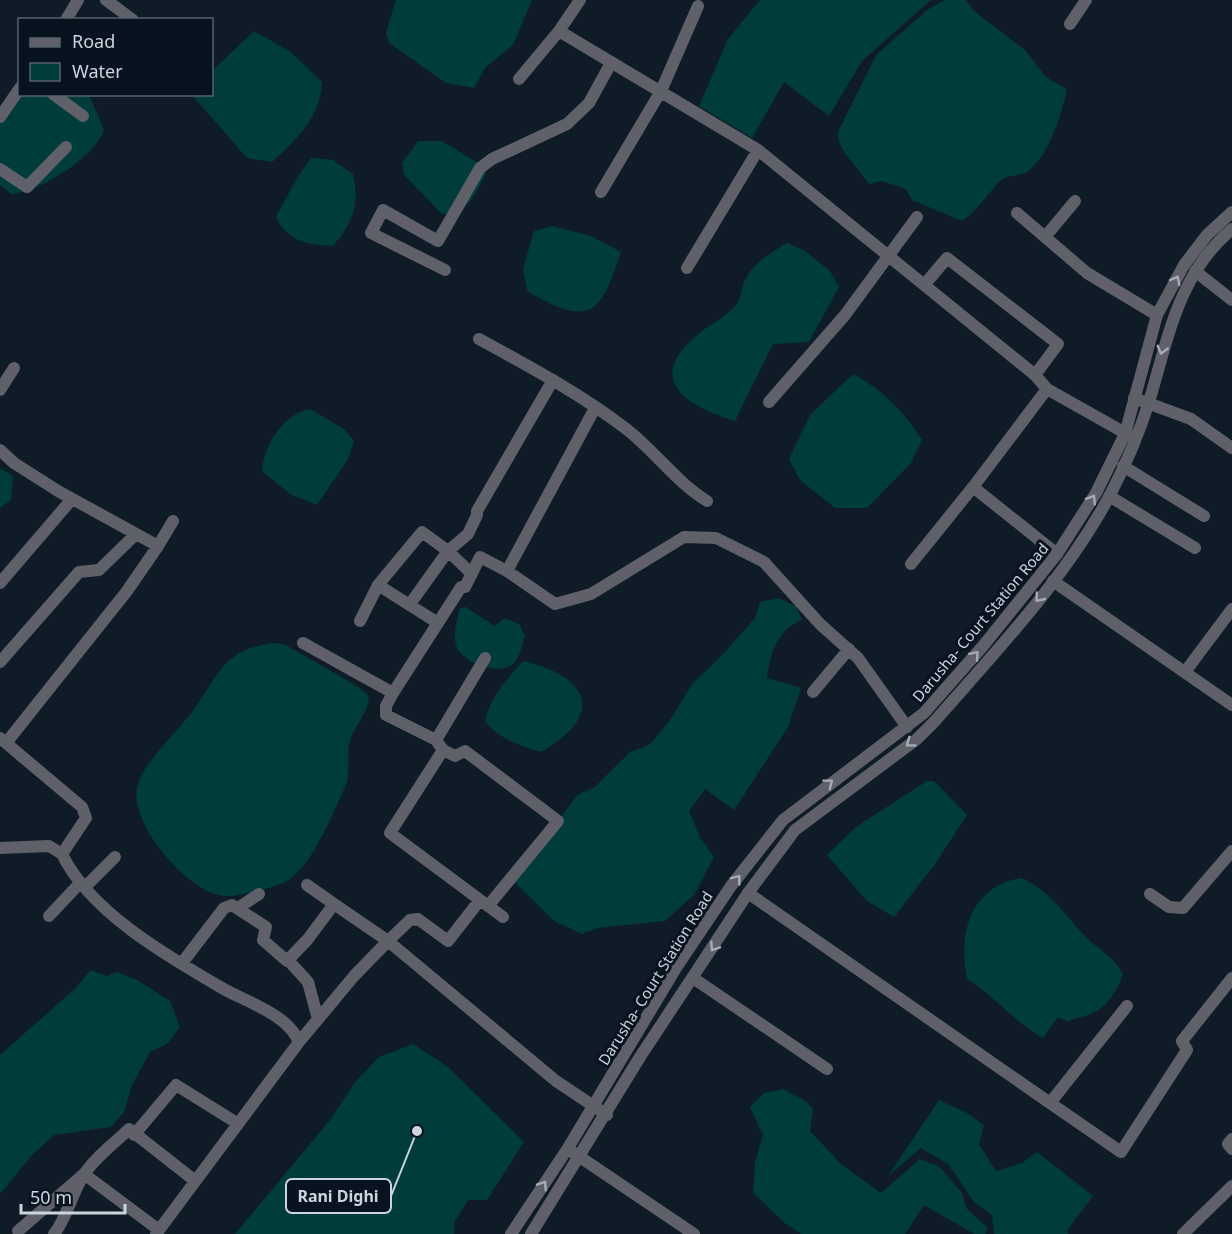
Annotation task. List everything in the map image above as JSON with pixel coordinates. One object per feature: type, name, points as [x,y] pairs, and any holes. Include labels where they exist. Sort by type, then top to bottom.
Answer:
[{"type":"street","points":[[67,18],[78,0]]},
{"type":"street","points":[[106,0],[130,18]]},
{"type":"street","points":[[519,79],[559,31],[580,0]]},
{"type":"street","points":[[1070,24],[1086,0]]},
{"type":"street","points":[[601,192],[661,92],[698,6]]},
{"type":"street","points":[[559,31],[758,150],[925,284],[1035,375],[1047,389],[1130,436]]},
{"type":"street","points":[[445,270],[371,233],[383,210],[438,241],[480,168],[492,159],[567,124],[589,103],[611,63]]},
{"type":"street","points":[[0,117],[18,91]]},
{"type":"street","points":[[56,96],[84,116]]},
{"type":"street","points":[[0,168],[27,187],[66,147]]},
{"type":"street","points":[[687,268],[758,150]]},
{"type":"street","points":[[1045,237],[1075,201]]},
{"type":"street","name":"Darusha- Court Station Road","points":[[531,1234],[607,1115],[640,1057],[748,893],[795,830],[917,739],[1053,581],[1109,496],[1124,466],[1134,399],[1158,315],[1184,265],[1207,235],[1232,212]]},
{"type":"street","points":[[1017,213],[1087,273],[1158,315]]},
{"type":"street","points":[[769,402],[845,315],[917,217]]},
{"type":"street","name":"Darusha- Court Station Road","points":[[511,1234],[568,1149],[676,968],[731,886],[783,820],[924,713],[983,646],[1057,554],[1149,402],[1169,325],[1195,271],[1215,243],[1232,229]]},
{"type":"street","points":[[925,284],[947,258],[1058,344],[1035,375]]},
{"type":"street","points":[[1195,271],[1232,300]]},
{"type":"street","points":[[479,339],[554,380],[626,429],[692,492],[707,501]]},
{"type":"street","points":[[0,390],[14,368]]},
{"type":"street","points":[[410,604],[448,551],[468,534],[481,502],[554,380]]},
{"type":"street","points":[[911,564],[1047,389]]},
{"type":"street","points":[[1134,399],[1149,402],[1191,419],[1232,448]]},
{"type":"street","points":[[507,571],[595,408]]},
{"type":"street","points":[[0,450],[14,463],[72,499],[158,546]]},
{"type":"street","points":[[1124,466],[1204,516]]},
{"type":"street","points":[[973,487],[1057,554]]},
{"type":"street","points":[[1109,496],[1195,548]]},
{"type":"street","points":[[0,583],[72,499]]},
{"type":"street","points":[[62,854],[86,818],[82,807],[3,740],[127,591],[173,521]]},
{"type":"street","points":[[360,621],[378,585],[422,532],[448,551],[472,574]]},
{"type":"street","points":[[0,663],[79,572],[99,570],[136,534]]},
{"type":"street","points":[[84,1174],[158,1232],[194,1180],[299,1042],[388,941],[410,920],[418,919],[448,940],[558,821],[465,751],[455,756],[387,715],[386,706],[393,693],[472,574],[480,557],[507,571],[555,604],[591,594],[684,537],[716,538],[764,562],[820,624],[858,658],[907,727]]},
{"type":"street","points":[[1053,581],[1230,701]]},
{"type":"street","points":[[378,585],[438,623]]},
{"type":"street","points":[[1185,672],[1232,609]]},
{"type":"street","points":[[303,643],[393,693]]},
{"type":"street","points":[[813,692],[849,649]]},
{"type":"street","points":[[485,658],[390,833],[503,918]]},
{"type":"street","points":[[0,848],[49,846],[62,854],[72,874],[113,916],[182,963],[278,1018],[295,1031],[299,1042]]},
{"type":"street","points":[[1150,894],[1168,907],[1183,908],[1232,851]]},
{"type":"street","points":[[49,916],[115,856]]},
{"type":"street","points":[[308,885],[388,941],[556,1082],[607,1115]]},
{"type":"street","points":[[748,893],[1121,1152],[1187,1050],[1182,1041],[1232,978]]},
{"type":"street","points":[[238,908],[259,894]]},
{"type":"street","points":[[288,960],[334,904]]},
{"type":"street","points":[[182,963],[224,908],[232,905],[266,927],[264,940],[288,960],[308,982],[318,1019]]},
{"type":"street","points":[[693,978],[827,1070]]},
{"type":"street","points":[[1050,1103],[1127,1006]]},
{"type":"street","points":[[134,1136],[176,1085],[237,1124]]},
{"type":"street","points":[[19,1233],[129,1129],[134,1136],[194,1180]]},
{"type":"street","points":[[1232,1139],[1228,1144],[1232,1149]]},
{"type":"street","points":[[568,1149],[694,1234]]},
{"type":"street","points":[[54,1234],[60,1227],[63,1216],[84,1174]]},
{"type":"street","points":[[1183,1234],[1232,1186]]},
{"type":"water","points":[[396,0],[532,0],[513,45],[485,68],[474,88],[446,83],[389,43],[386,32]]},
{"type":"water","points":[[760,0],[931,0],[862,61],[829,116],[784,82],[752,138],[699,106],[728,39]]},
{"type":"water","points":[[944,0],[966,0],[974,11],[1025,50],[1046,77],[1067,89],[1053,134],[1035,165],[1024,174],[1003,179],[962,221],[912,200],[906,189],[882,181],[869,184],[842,149],[837,134],[876,55],[926,11]]},
{"type":"water","points":[[254,31],[291,52],[322,82],[321,95],[306,127],[272,162],[247,158],[193,96],[213,96],[213,70]]},
{"type":"water","points":[[18,96],[89,96],[104,130],[89,152],[65,172],[36,187],[11,194],[0,185],[0,120]]},
{"type":"water","points":[[418,141],[442,141],[480,164],[486,174],[474,196],[458,211],[442,214],[404,175],[402,163]]},
{"type":"water","points":[[311,158],[333,160],[353,174],[356,195],[353,213],[346,229],[333,246],[315,245],[293,237],[286,232],[276,217],[298,176]]},
{"type":"water","points":[[552,226],[591,236],[621,252],[606,291],[589,309],[578,312],[565,309],[527,291],[523,269],[534,231]]},
{"type":"water","points":[[787,243],[804,250],[830,271],[839,287],[809,342],[773,344],[735,421],[688,400],[678,390],[673,378],[674,365],[681,351],[697,335],[737,304],[744,282],[757,264]]},
{"type":"water","points":[[853,374],[873,386],[892,402],[922,440],[911,463],[867,508],[835,508],[800,480],[789,459],[810,415]]},
{"type":"water","points":[[310,409],[344,429],[354,441],[348,459],[317,505],[290,494],[262,471],[271,441],[283,424],[300,412]]},
{"type":"water","points":[[0,468],[13,476],[11,500],[0,508]]},
{"type":"water","points":[[778,598],[796,606],[802,620],[787,629],[781,636],[770,660],[767,678],[801,688],[788,727],[734,810],[705,789],[689,811],[701,839],[714,857],[694,895],[665,921],[597,928],[582,934],[554,921],[509,877],[558,821],[577,795],[595,787],[629,753],[650,744],[668,723],[693,683],[755,618],[760,602]]},
{"type":"water","points":[[466,607],[494,626],[505,618],[519,624],[525,636],[520,653],[509,667],[501,669],[482,666],[473,663],[459,652],[455,641],[456,626],[460,608]]},
{"type":"water","points":[[274,643],[286,645],[357,686],[367,694],[369,701],[350,741],[346,785],[322,837],[306,863],[287,881],[266,889],[232,896],[212,893],[180,871],[152,838],[142,820],[137,803],[137,788],[140,778],[153,757],[188,717],[226,664],[245,650]]},
{"type":"water","points":[[523,661],[563,676],[575,687],[582,698],[582,711],[575,724],[562,738],[541,752],[503,737],[485,721],[495,696]]},
{"type":"water","points":[[927,781],[934,781],[967,815],[935,864],[894,917],[867,901],[827,855],[856,827]]},
{"type":"water","points":[[1021,878],[1032,883],[1050,897],[1090,941],[1112,959],[1123,974],[1114,994],[1105,1005],[1093,1013],[1068,1022],[1058,1017],[1043,1038],[967,979],[964,945],[972,915],[979,902],[990,891],[1004,883]]},
{"type":"water","points":[[90,970],[107,976],[117,972],[139,981],[170,1001],[180,1027],[167,1044],[150,1052],[132,1085],[124,1112],[111,1127],[54,1135],[32,1155],[0,1194],[0,1055],[77,987]]},
{"type":"water","points":[[413,1044],[448,1067],[524,1142],[487,1200],[468,1200],[455,1221],[454,1234],[235,1234],[330,1120],[356,1081],[379,1057]]},
{"type":"water","points":[[783,1089],[807,1102],[813,1109],[810,1131],[842,1165],[881,1193],[920,1159],[940,1167],[962,1193],[967,1209],[988,1228],[985,1234],[974,1234],[924,1205],[905,1234],[801,1234],[786,1224],[753,1193],[755,1162],[763,1135],[750,1107],[764,1093]]},
{"type":"water","points":[[939,1100],[967,1113],[984,1125],[979,1144],[996,1171],[1022,1163],[1037,1152],[1093,1196],[1068,1229],[1068,1234],[994,1234],[992,1215],[975,1203],[948,1164],[921,1148],[888,1176]]},
{"type":"place","name":"Rani Dighi","points":[[417,1131]]}]
